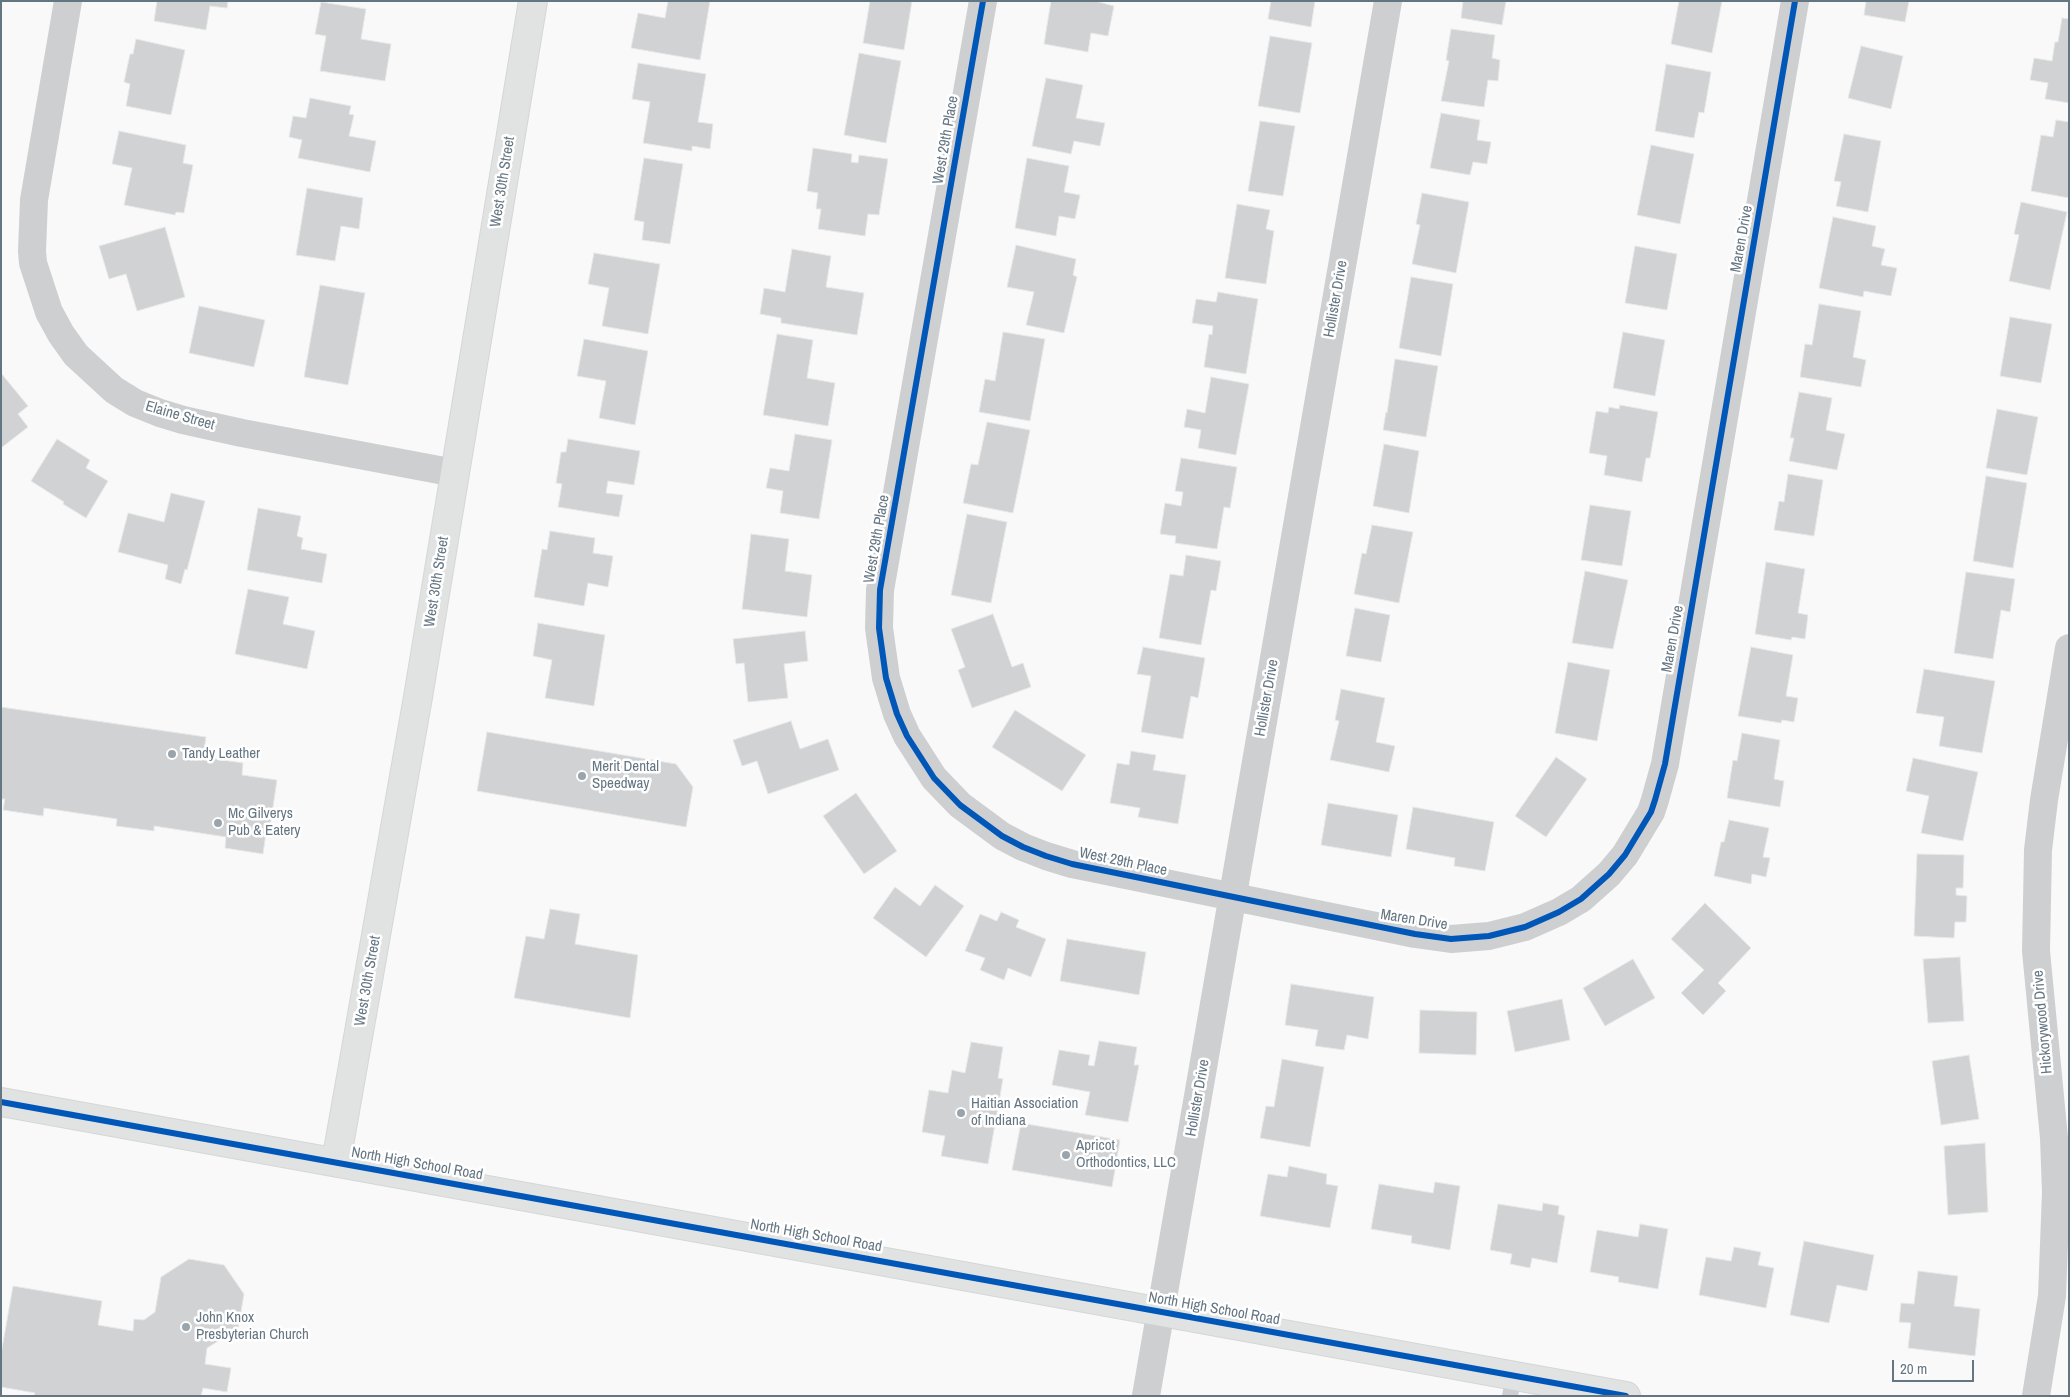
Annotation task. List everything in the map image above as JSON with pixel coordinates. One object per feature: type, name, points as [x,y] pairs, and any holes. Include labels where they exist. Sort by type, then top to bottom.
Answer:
[{"type":"street","name":"Elaine Street","points":[[68,1],[34,200],[32,251],[33,263],[49,312],[61,334],[76,355],[103,382],[119,394],[160,413],[242,432],[455,473]]},
{"type":"street","name":"West 30th Street","points":[[336,1162],[400,801],[533,1]]},
{"type":"street","name":"West 29th Place","points":[[983,1],[880,590],[879,628],[886,678],[901,725],[920,758],[951,797],[991,829],[1023,847],[1072,864],[1232,897]]},
{"type":"street","name":"Hollister Drive","points":[[1146,1396],[1388,1]]},
{"type":"street","name":"Maren Drive","points":[[1232,897],[1415,934],[1439,938],[1476,938],[1519,929],[1559,912],[1591,891],[1625,855],[1651,812],[1665,764],[1795,1]]},
{"type":"street","name":"Hickorywood Drive","points":[[2036,1396],[2052,1296],[2056,1192],[2054,1138],[2036,951],[2035,925],[2038,850],[2044,800],[2069,648]]},
{"type":"street","name":"North High School Road","points":[[1,1102],[1162,1312],[1512,1386],[1626,1396]]},
{"type":"building","points":[[157,1],[228,1],[227,8],[210,6],[206,30],[154,21]]},
{"type":"building","points":[[668,1],[710,1],[700,60],[631,48],[638,13],[665,18]]},
{"type":"building","points":[[870,1],[912,1],[904,50],[863,43]]},
{"type":"building","points":[[1051,1],[1095,1],[1114,6],[1108,36],[1091,33],[1088,52],[1044,44]]},
{"type":"building","points":[[1271,1],[1315,1],[1311,27],[1268,19]]},
{"type":"building","points":[[1463,1],[1506,1],[1502,25],[1461,18]]},
{"type":"building","points":[[1679,1],[1722,1],[1712,53],[1671,44]]},
{"type":"building","points":[[1866,1],[1909,1],[1905,22],[1864,15]]},
{"type":"building","points":[[321,2],[366,9],[361,39],[391,44],[385,81],[320,71],[326,36],[315,34]]},
{"type":"building","points":[[2062,18],[2069,19],[2069,103],[2045,99],[2048,83],[2030,80],[2034,58],[2052,61],[2055,42],[2058,42]]},
{"type":"building","points":[[1451,29],[1495,35],[1492,58],[1500,60],[1498,81],[1488,80],[1484,107],[1441,101],[1449,61],[1446,60]]},
{"type":"building","points":[[1270,36],[1312,43],[1300,113],[1258,106]]},
{"type":"building","points":[[136,39],[185,50],[171,115],[126,106],[130,84],[124,82],[130,54],[133,54]]},
{"type":"building","points":[[1861,46],[1903,56],[1891,109],[1848,98]]},
{"type":"building","points":[[859,53],[901,61],[886,143],[844,135]]},
{"type":"building","points":[[638,63],[706,74],[698,122],[713,124],[710,149],[692,146],[692,151],[643,143],[650,102],[632,99]]},
{"type":"building","points":[[1666,64],[1711,72],[1704,113],[1699,112],[1694,138],[1655,131]]},
{"type":"building","points":[[1046,78],[1083,85],[1076,118],[1105,123],[1100,146],[1074,141],[1071,154],[1032,146]]},
{"type":"building","points":[[310,98],[351,106],[349,114],[354,115],[349,136],[376,141],[370,172],[298,158],[302,140],[289,137],[293,116],[306,118]]},
{"type":"building","points":[[1441,113],[1480,120],[1477,140],[1491,142],[1487,164],[1473,162],[1470,175],[1430,168]]},
{"type":"building","points":[[2056,120],[2069,122],[2069,198],[2031,191],[2041,135],[2053,137]]},
{"type":"building","points":[[1260,121],[1295,126],[1283,196],[1248,191]]},
{"type":"building","points":[[119,131],[186,145],[183,163],[193,165],[184,213],[176,212],[175,215],[124,205],[132,168],[112,164]]},
{"type":"building","points":[[1844,134],[1881,141],[1868,212],[1836,206],[1841,182],[1834,181]]},
{"type":"building","points":[[1651,145],[1694,154],[1680,224],[1637,215]]},
{"type":"building","points":[[813,148],[852,154],[851,162],[858,163],[859,155],[888,159],[879,215],[868,214],[865,236],[818,229],[821,209],[816,209],[818,193],[807,191]]},
{"type":"building","points":[[644,158],[683,164],[670,244],[642,240],[644,222],[634,220]]},
{"type":"building","points":[[1027,158],[1069,166],[1064,192],[1080,195],[1075,219],[1059,216],[1056,236],[1015,228]]},
{"type":"building","points":[[307,188],[363,198],[359,229],[341,226],[335,261],[296,255]]},
{"type":"building","points":[[1422,193],[1469,202],[1456,273],[1412,264],[1420,225],[1416,224]]},
{"type":"building","points":[[2021,202],[2067,212],[2050,290],[2009,281],[2019,235],[2014,234]]},
{"type":"building","points":[[1237,204],[1270,210],[1266,229],[1274,231],[1266,284],[1225,278]]},
{"type":"building","points":[[1833,217],[1876,226],[1872,246],[1885,249],[1881,265],[1897,268],[1891,296],[1864,291],[1863,297],[1819,288]]},
{"type":"building","points":[[165,227],[185,297],[137,311],[126,274],[109,279],[99,246]]},
{"type":"building","points":[[1016,245],[1076,259],[1073,275],[1077,277],[1064,333],[1026,325],[1034,292],[1007,287]]},
{"type":"building","points":[[1635,246],[1677,254],[1667,310],[1625,303]]},
{"type":"building","points":[[792,249],[831,256],[826,287],[864,293],[857,335],[781,323],[781,318],[760,314],[764,288],[785,292]]},
{"type":"building","points":[[594,253],[660,264],[648,334],[602,326],[609,288],[588,284]]},
{"type":"building","points":[[1411,277],[1453,284],[1441,356],[1399,348]]},
{"type":"building","points":[[320,285],[365,293],[348,385],[304,377]]},
{"type":"building","points":[[1218,292],[1258,299],[1246,374],[1204,367],[1209,334],[1212,335],[1213,326],[1192,323],[1196,299],[1216,302]]},
{"type":"building","points":[[1819,304],[1861,311],[1853,357],[1866,360],[1861,387],[1800,377],[1805,344],[1812,345]]},
{"type":"building","points":[[199,306],[265,320],[254,367],[189,353]]},
{"type":"building","points":[[2010,317],[2052,324],[2041,383],[2000,376]]},
{"type":"building","points":[[1003,332],[1045,339],[1030,421],[979,412],[985,379],[995,381]]},
{"type":"building","points":[[1623,332],[1665,340],[1655,396],[1613,388]]},
{"type":"building","points":[[777,334],[813,340],[807,378],[835,383],[828,426],[763,415]]},
{"type":"building","points":[[584,339],[648,351],[635,425],[599,418],[606,381],[577,376]]},
{"type":"building","points":[[1395,359],[1438,366],[1426,437],[1383,430]]},
{"type":"building","points":[[1,373],[28,406],[18,414],[28,427],[1,448]]},
{"type":"building","points":[[1211,377],[1249,384],[1236,455],[1198,448],[1201,430],[1184,427],[1187,409],[1205,413]]},
{"type":"building","points":[[1799,392],[1832,398],[1826,430],[1845,434],[1837,470],[1789,461],[1794,438],[1790,438]]},
{"type":"building","points":[[1620,405],[1658,412],[1650,458],[1646,458],[1642,482],[1604,475],[1607,456],[1589,453],[1596,411],[1608,413],[1609,407],[1619,409]]},
{"type":"building","points":[[1997,409],[2038,417],[2027,475],[1986,468]]},
{"type":"building","points":[[987,422],[1030,430],[1013,513],[963,503],[971,464],[978,465]]},
{"type":"building","points":[[795,434],[832,440],[819,519],[780,513],[783,491],[766,488],[770,468],[789,471]]},
{"type":"building","points":[[57,439],[90,460],[86,468],[108,481],[86,518],[31,481]]},
{"type":"building","points":[[568,439],[640,451],[634,485],[608,481],[606,493],[623,495],[619,517],[558,507],[562,484],[556,483],[561,452],[566,452]]},
{"type":"building","points":[[1384,444],[1419,451],[1409,513],[1373,506]]},
{"type":"building","points":[[1181,458],[1237,467],[1230,508],[1224,507],[1217,549],[1175,543],[1176,536],[1160,534],[1165,503],[1181,506],[1183,492],[1175,491]]},
{"type":"building","points":[[1788,474],[1823,480],[1814,536],[1774,530],[1779,501],[1784,502]]},
{"type":"building","points":[[1986,476],[2027,483],[2013,568],[1973,561]]},
{"type":"building","points":[[171,493],[205,501],[187,570],[185,569],[181,584],[165,579],[168,565],[118,552],[128,513],[164,522]]},
{"type":"building","points":[[1590,505],[1631,511],[1622,566],[1581,560]]},
{"type":"building","points":[[258,508],[301,516],[297,536],[303,538],[301,549],[327,554],[322,583],[247,570]]},
{"type":"building","points":[[967,514],[1007,522],[991,603],[951,595]]},
{"type":"building","points":[[1372,525],[1413,532],[1399,603],[1354,594],[1362,553],[1366,554]]},
{"type":"building","points":[[550,531],[595,538],[593,553],[613,556],[608,587],[588,583],[584,606],[534,597],[542,549],[547,550]]},
{"type":"building","points":[[751,534],[789,539],[785,571],[812,575],[807,617],[742,609]]},
{"type":"building","points":[[1186,555],[1221,561],[1216,591],[1211,590],[1201,645],[1159,638],[1170,574],[1183,576]]},
{"type":"building","points":[[1766,562],[1805,569],[1798,613],[1808,615],[1805,639],[1792,637],[1791,640],[1755,634]]},
{"type":"building","points":[[1585,571],[1628,580],[1613,649],[1572,643]]},
{"type":"building","points":[[1966,572],[2015,579],[2010,612],[2001,610],[1993,659],[1954,653]]},
{"type":"building","points":[[248,589],[289,597],[283,624],[315,631],[307,669],[235,654]]},
{"type":"building","points":[[1355,608],[1390,615],[1381,662],[1346,656]]},
{"type":"building","points":[[993,614],[1012,667],[1023,663],[1031,687],[972,708],[958,670],[965,667],[951,629]]},
{"type":"building","points":[[538,623],[605,635],[594,706],[545,698],[552,660],[533,656]]},
{"type":"building","points":[[805,631],[808,661],[784,664],[788,698],[748,702],[744,663],[736,664],[733,639]]},
{"type":"building","points":[[1143,647],[1205,658],[1198,698],[1191,696],[1183,739],[1141,732],[1151,676],[1137,674]]},
{"type":"building","points":[[1751,647],[1793,655],[1786,696],[1798,698],[1794,722],[1782,720],[1781,723],[1738,716]]},
{"type":"building","points":[[1568,662],[1610,670],[1597,741],[1555,733]]},
{"type":"building","points":[[1924,669],[1995,681],[1982,753],[1939,746],[1944,717],[1916,713]]},
{"type":"building","points":[[1341,689],[1385,698],[1376,742],[1395,746],[1389,772],[1330,760],[1339,721],[1335,720]]},
{"type":"building","points":[[1,707],[206,737],[203,757],[243,763],[242,775],[277,780],[269,834],[266,833],[263,854],[225,848],[226,837],[154,826],[154,831],[116,826],[117,819],[44,808],[43,816],[3,810],[5,799],[1,799]]},
{"type":"building","points":[[1015,710],[1086,755],[1062,791],[992,747]]},
{"type":"building","points":[[791,721],[800,749],[828,739],[839,770],[768,794],[757,761],[742,766],[733,740]]},
{"type":"building","name":"Merit Dental Speedway","points":[[487,732],[676,764],[693,787],[686,827],[477,791]]},
{"type":"building","points":[[1742,733],[1780,740],[1774,779],[1784,781],[1780,807],[1727,798],[1733,760],[1737,761]]},
{"type":"building","points":[[1131,751],[1156,755],[1153,770],[1186,775],[1178,824],[1138,817],[1140,808],[1110,803],[1117,763],[1129,765]]},
{"type":"building","points":[[1556,757],[1587,779],[1546,837],[1515,816]]},
{"type":"building","points":[[1913,758],[1978,772],[1963,841],[1921,833],[1929,796],[1906,791]]},
{"type":"building","points":[[856,793],[897,851],[864,874],[823,816]]},
{"type":"building","points":[[1328,803],[1398,815],[1391,857],[1321,845]]},
{"type":"building","points":[[1413,807],[1494,822],[1485,871],[1454,866],[1455,858],[1406,849]]},
{"type":"building","points":[[1729,820],[1769,828],[1763,857],[1770,858],[1766,877],[1752,874],[1751,884],[1714,876],[1721,842],[1724,842]]},
{"type":"building","points":[[1917,854],[1964,855],[1963,888],[1956,888],[1956,895],[1967,896],[1966,922],[1955,922],[1954,938],[1914,936]]},
{"type":"building","points":[[935,885],[964,906],[926,957],[873,918],[895,887],[920,906]]},
{"type":"building","points":[[1705,903],[1751,948],[1718,983],[1726,991],[1703,1015],[1681,993],[1704,970],[1671,939]]},
{"type":"building","points":[[550,909],[580,914],[575,944],[638,955],[630,1018],[514,998],[526,936],[544,939]]},
{"type":"building","points":[[1001,912],[1019,920],[1016,927],[1046,939],[1031,977],[1008,968],[1004,980],[980,970],[985,958],[965,951],[980,914],[997,921]]},
{"type":"building","points":[[1067,939],[1146,952],[1139,995],[1060,981]]},
{"type":"building","points":[[1960,957],[1964,1021],[1928,1023],[1923,959]]},
{"type":"building","points":[[1633,959],[1655,998],[1605,1026],[1583,988]]},
{"type":"building","points":[[1291,984],[1374,997],[1368,1039],[1347,1035],[1344,1050],[1315,1046],[1318,1030],[1285,1025]]},
{"type":"building","points":[[1562,999],[1570,1040],[1515,1052],[1507,1011]]},
{"type":"building","points":[[1420,1010],[1477,1012],[1476,1055],[1419,1053]]},
{"type":"building","points":[[1099,1041],[1137,1047],[1134,1065],[1139,1065],[1128,1122],[1085,1115],[1090,1092],[1052,1085],[1059,1050],[1090,1055],[1088,1065],[1094,1066]]},
{"type":"building","name":"Haitian Association of Indiana","points":[[971,1042],[1003,1047],[998,1078],[1003,1079],[988,1164],[941,1156],[945,1136],[922,1132],[929,1090],[948,1093],[952,1070],[965,1073]]},
{"type":"building","points":[[1969,1055],[1979,1119],[1941,1125],[1932,1061]]},
{"type":"building","points":[[1282,1059],[1324,1067],[1310,1147],[1260,1138],[1266,1106],[1274,1107]]},
{"type":"building","name":"Apricot Orthodontics, LLC","points":[[1021,1123],[1120,1140],[1112,1187],[1012,1170]]},
{"type":"building","points":[[1985,1143],[1988,1212],[1948,1215],[1944,1146]]},
{"type":"building","points":[[1289,1166],[1327,1174],[1326,1184],[1338,1186],[1330,1228],[1260,1216],[1268,1174],[1287,1177]]},
{"type":"building","points":[[1435,1182],[1460,1186],[1450,1250],[1411,1243],[1412,1236],[1371,1229],[1379,1184],[1433,1193]]},
{"type":"building","points":[[1543,1203],[1559,1206],[1558,1214],[1565,1216],[1557,1263],[1532,1258],[1530,1268],[1510,1264],[1512,1254],[1490,1250],[1498,1204],[1542,1211]]},
{"type":"building","points":[[1640,1224],[1668,1229],[1658,1289],[1618,1282],[1619,1277],[1590,1272],[1597,1230],[1638,1237]]},
{"type":"building","points":[[1804,1241],[1874,1255],[1867,1291],[1837,1285],[1829,1323],[1790,1315]]},
{"type":"building","points":[[1734,1247],[1761,1252],[1758,1265],[1774,1268],[1766,1308],[1699,1295],[1706,1257],[1731,1261]]},
{"type":"building","name":"John Knox Presbyterian Church","points":[[189,1259],[224,1265],[244,1294],[238,1329],[207,1348],[205,1364],[231,1368],[227,1392],[203,1388],[201,1396],[34,1396],[35,1393],[1,1387],[1,1354],[13,1286],[102,1301],[98,1325],[133,1331],[134,1319],[144,1320],[155,1312],[161,1277]]},
{"type":"building","points":[[1918,1271],[1958,1276],[1954,1306],[1980,1309],[1975,1356],[1908,1348],[1911,1323],[1899,1322],[1901,1303],[1914,1304]]},
{"type":"cycle path","points":[[983,1],[880,590],[879,628],[886,678],[897,714],[907,736],[934,778],[960,805],[1002,836],[1046,856],[1072,864],[1415,934],[1451,939],[1489,936],[1525,927],[1559,912],[1581,899],[1609,874],[1625,855],[1651,812],[1665,764],[1795,1]]},
{"type":"cycle path","points":[[1,1102],[1626,1396]]},
{"type":"place","name":"Tandy Leather","points":[[172,754]]},
{"type":"place","name":"Merit Dental Speedway","points":[[582,776]]},
{"type":"place","name":"Mc Gilverys Pub & Eatery","points":[[218,823]]},
{"type":"place","name":"Haitian Association of Indiana","points":[[961,1113]]},
{"type":"place","name":"Apricot Orthodontics, LLC","points":[[1066,1155]]},
{"type":"place","name":"John Knox Presbyterian Church","points":[[186,1327]]}]
